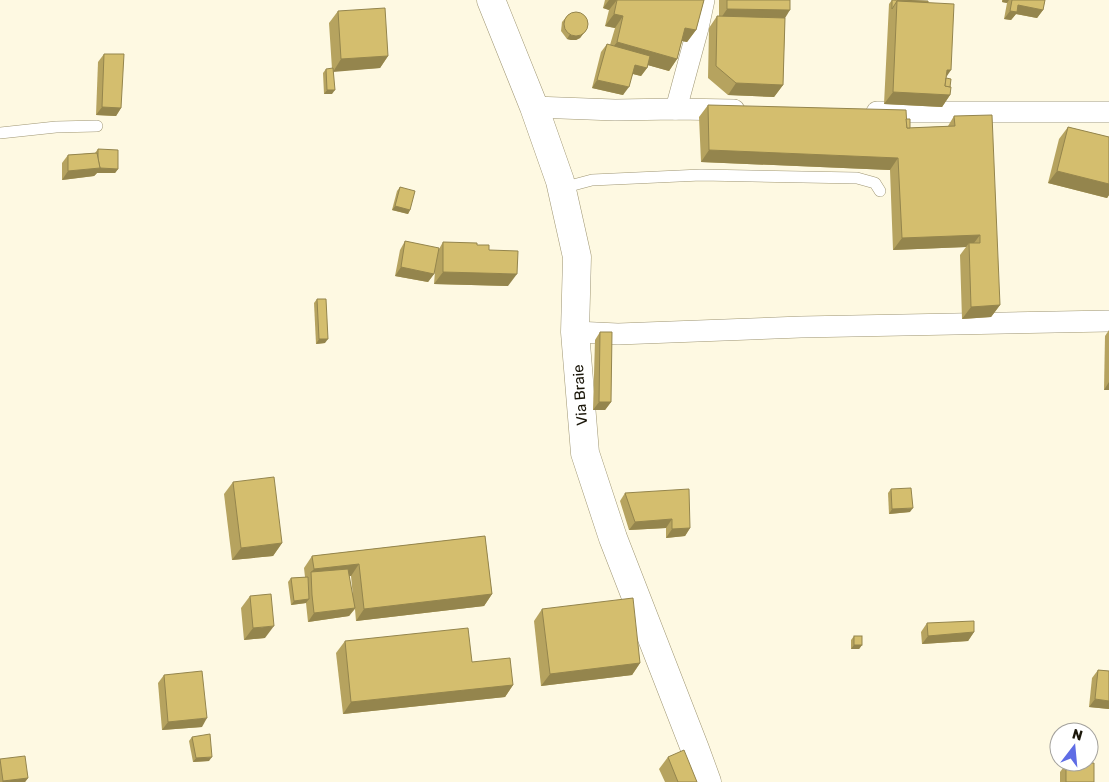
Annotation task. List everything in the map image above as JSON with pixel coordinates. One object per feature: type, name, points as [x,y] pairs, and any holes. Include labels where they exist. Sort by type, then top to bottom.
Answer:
[{"type":"street","name":"Via Braie","points":[[491,0],[534,107],[562,188],[576,257],[575,332],[585,453],[613,538],[707,782]]},
{"type":"street","points":[[676,109],[704,0]]},
{"type":"street","points":[[534,107],[614,110],[754,111]]},
{"type":"street","points":[[863,112],[1109,112]]},
{"type":"street","points":[[575,332],[618,334],[801,327],[1109,322]]},
{"type":"lane","points":[[0,133],[56,127],[98,126]]},
{"type":"lane","points":[[562,188],[592,180],[701,176],[857,178],[875,183],[880,191]]},
{"type":"building","points":[[617,0],[704,0],[696,30],[685,28],[677,59],[617,42],[623,16],[614,14]]},
{"type":"building","points":[[727,0],[790,0],[790,10],[727,9]]},
{"type":"building","points":[[892,0],[928,2],[897,1],[892,9]]},
{"type":"building","points":[[1012,0],[1045,0],[1043,10],[1018,5],[1017,12],[1010,11]]},
{"type":"building","points":[[897,1],[954,4],[951,70],[947,70],[945,86],[951,87],[950,95],[893,92]]},
{"type":"building","points":[[385,8],[388,56],[341,59],[338,11]]},
{"type":"building","points":[[576,12],[584,16],[588,24],[584,32],[576,36],[568,32],[564,24],[568,16]]},
{"type":"building","points":[[717,16],[785,18],[783,85],[736,83],[716,66]]},
{"type":"building","points":[[607,44],[650,56],[647,68],[635,65],[629,87],[597,80]]},
{"type":"building","points":[[104,54],[124,54],[121,108],[102,107]]},
{"type":"building","points":[[333,68],[335,90],[327,90],[326,69]]},
{"type":"building","points":[[946,78],[951,79],[950,87],[945,86]]},
{"type":"building","points":[[708,105],[906,110],[907,128],[955,126],[954,116],[992,115],[1000,305],[971,307],[969,243],[980,243],[980,235],[902,238],[898,158],[709,150]]},
{"type":"building","points":[[906,119],[910,119],[910,128],[907,128]]},
{"type":"building","points":[[1068,127],[1109,137],[1109,184],[1057,171]]},
{"type":"building","points":[[98,149],[118,150],[118,169],[100,168]]},
{"type":"building","points":[[97,153],[100,168],[68,171],[68,155]]},
{"type":"building","points":[[400,187],[415,191],[410,210],[395,206]]},
{"type":"building","points":[[405,241],[439,248],[434,274],[401,267]]},
{"type":"building","points":[[443,242],[477,243],[477,245],[489,245],[489,250],[518,251],[517,274],[443,272]]},
{"type":"building","points":[[317,299],[326,299],[328,339],[319,339]]},
{"type":"building","points":[[600,332],[612,332],[611,402],[599,402]]},
{"type":"building","points":[[274,477],[282,543],[241,548],[233,482]]},
{"type":"building","points":[[911,488],[913,508],[892,509],[891,489]]},
{"type":"building","points":[[689,489],[690,528],[672,529],[672,519],[635,522],[625,493]]},
{"type":"building","points":[[485,536],[492,594],[364,609],[359,564],[314,569],[312,556]]},
{"type":"building","points":[[348,569],[355,608],[314,613],[311,572]]},
{"type":"building","points":[[308,577],[309,599],[294,601],[291,578]]},
{"type":"building","points":[[271,594],[274,626],[253,628],[250,596]]},
{"type":"building","points":[[633,598],[640,663],[550,674],[542,609]]},
{"type":"building","points":[[974,621],[974,632],[928,636],[927,623]]},
{"type":"building","points":[[468,628],[472,662],[510,658],[513,685],[351,702],[345,641]]},
{"type":"building","points":[[854,636],[862,636],[862,645],[854,645]]},
{"type":"building","points":[[1098,670],[1109,671],[1109,701],[1095,699]]},
{"type":"building","points":[[202,671],[207,718],[168,722],[164,675]]},
{"type":"building","points":[[210,734],[212,757],[196,758],[192,737]]},
{"type":"building","points":[[684,750],[697,782],[678,782],[668,757]]},
{"type":"building","points":[[25,756],[28,778],[3,781],[0,759]]},
{"type":"building","points":[[1066,772],[1094,772],[1094,782],[1066,782]]}]
